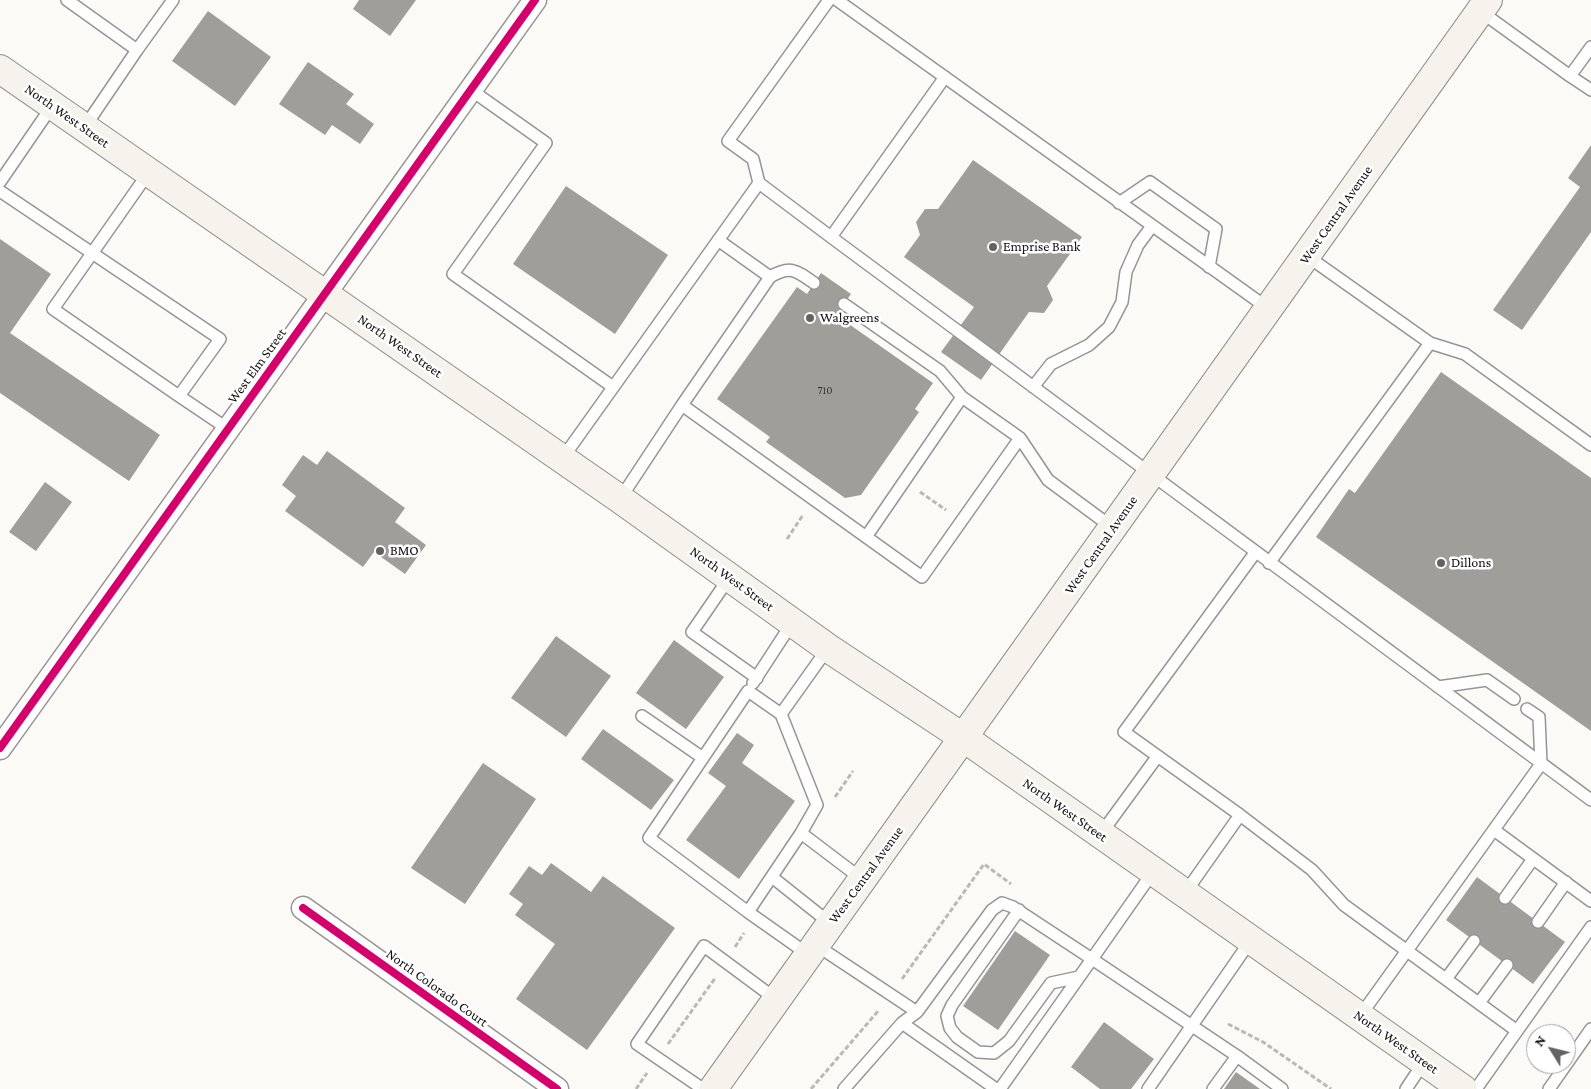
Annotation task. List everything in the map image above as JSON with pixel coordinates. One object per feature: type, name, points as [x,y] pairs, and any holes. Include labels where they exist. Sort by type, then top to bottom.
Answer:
[{"type":"main road","name":"West Central Avenue","points":[[713,1089],[1308,256],[1484,6]]},
{"type":"main road","name":"North West Street","points":[[0,70],[620,499],[828,648],[964,738],[1463,1089]]},
{"type":"street","name":"West Elm Street","points":[[0,748],[536,0]]},
{"type":"street","name":"North Colorado Court","points":[[303,908],[556,1089]]},
{"type":"lane","points":[[66,0],[137,50]]},
{"type":"lane","points":[[84,128],[173,0]]},
{"type":"lane","points":[[829,0],[728,141],[753,159],[759,183],[1255,553],[1591,800]]},
{"type":"lane","points":[[837,0],[1269,309]]},
{"type":"lane","points":[[1484,6],[1570,76],[1591,90]]},
{"type":"lane","points":[[1570,76],[1591,48]]},
{"type":"lane","points":[[831,237],[945,77]]},
{"type":"lane","points":[[471,90],[546,143],[453,274],[613,388]]},
{"type":"lane","points":[[0,182],[52,106]]},
{"type":"lane","points":[[149,172],[53,309],[228,429]]},
{"type":"lane","points":[[1119,203],[1150,182],[1216,229],[1210,267]]},
{"type":"lane","points":[[562,459],[759,183]]},
{"type":"lane","points":[[0,191],[220,339],[179,396]]},
{"type":"lane","points":[[1033,387],[1051,364],[1089,345],[1109,327],[1122,302],[1126,272],[1138,245],[1152,226]]},
{"type":"lane","points":[[718,240],[770,276]]},
{"type":"lane","points":[[1308,256],[1430,343],[1465,354],[1591,445]]},
{"type":"lane","points":[[620,499],[770,276],[782,270],[796,270],[814,283]]},
{"type":"lane","points":[[844,304],[940,371],[962,397],[1020,438],[1048,480],[1113,528]]},
{"type":"lane","points":[[1269,563],[1430,343]]},
{"type":"lane","points":[[866,537],[962,397]]},
{"type":"lane","points":[[682,405],[922,577],[1020,438]]},
{"type":"lane","points":[[1255,553],[1124,732],[1240,815],[1312,870],[1344,905],[1517,1031]]},
{"type":"lane","points":[[729,578],[692,632],[757,678]]},
{"type":"lane","points":[[792,623],[649,838],[748,912],[819,941],[917,1012]]},
{"type":"lane","points":[[781,714],[828,648]]},
{"type":"lane","points":[[1438,688],[1488,680],[1514,699]]},
{"type":"lane","points":[[748,691],[781,714],[817,805],[772,878],[748,912]]},
{"type":"lane","points":[[1360,1016],[1541,764],[1539,717],[1527,708]]},
{"type":"lane","points":[[642,716],[703,758]]},
{"type":"lane","points":[[1100,835],[1157,757]]},
{"type":"lane","points":[[1185,893],[1240,815]]},
{"type":"lane","points":[[1494,830],[1591,901]]},
{"type":"lane","points":[[801,833],[862,880]]},
{"type":"lane","points":[[1505,898],[1533,859]]},
{"type":"lane","points":[[902,1023],[998,1089],[1154,872]]},
{"type":"lane","points":[[772,878],[819,941]]},
{"type":"lane","points":[[1538,922],[1566,882]]},
{"type":"lane","points":[[844,1089],[902,1023],[917,1012],[992,910],[1002,903],[1018,910],[1092,959],[1237,1056],[1282,1089]]},
{"type":"lane","points":[[1018,910],[952,1005],[947,1016],[950,1028],[978,1052],[994,1053],[1009,1041],[1052,983],[1079,977]]},
{"type":"lane","points":[[1476,1089],[1591,927]]},
{"type":"lane","points":[[1148,1089],[1251,940]]},
{"type":"lane","points":[[1446,979],[1474,941]]},
{"type":"lane","points":[[704,1089],[637,1044],[704,946],[776,1000]]},
{"type":"lane","points":[[1480,1003],[1507,965]]},
{"type":"lane","points":[[1550,1089],[1591,1029]]},
{"type":"lane","points":[[1214,1089],[1237,1056]]},
{"type":"lane","points":[[1406,1089],[1424,1062]]},
{"type":"building","points":[[359,0],[416,0],[390,36],[353,9]]},
{"type":"building","points":[[208,11],[271,57],[235,106],[172,61]]},
{"type":"building","points":[[308,62],[354,94],[346,104],[374,124],[360,144],[332,125],[325,135],[279,104]]},
{"type":"building","points":[[1591,145],[1591,232],[1522,330],[1493,310],[1580,187],[1568,178]]},
{"type":"building","name":"Emprise Bank","points":[[973,160],[1082,237],[1047,286],[1053,300],[1044,313],[1029,312],[981,380],[941,352],[974,307],[904,257],[920,235],[916,222],[925,209],[938,209]]},
{"type":"building","points":[[566,186],[668,255],[615,334],[513,264]]},
{"type":"building","points":[[0,239],[51,274],[10,333],[160,435],[129,481],[0,393]]},
{"type":"building","name":"Walgreens","points":[[821,273],[851,294],[836,315],[933,383],[915,409],[919,412],[861,495],[845,498],[766,442],[770,437],[717,399],[797,287],[807,294]]},
{"type":"building","points":[[1441,372],[1591,478],[1591,731],[1316,537],[1349,489],[1355,493]]},
{"type":"building","points":[[327,451],[405,508],[395,522],[426,545],[405,574],[374,552],[363,567],[285,511],[296,496],[282,485],[303,455],[317,465]]},
{"type":"building","points":[[45,482],[72,502],[36,551],[9,532]]},
{"type":"building","points":[[556,636],[611,676],[566,737],[511,698]]},
{"type":"building","points":[[674,640],[724,677],[686,729],[636,693]]},
{"type":"building","points":[[603,729],[674,780],[651,810],[581,759]]},
{"type":"building","points":[[737,733],[754,745],[742,763],[795,801],[739,879],[686,840],[726,786],[708,773]]},
{"type":"building","points":[[483,763],[536,799],[465,904],[411,868]]},
{"type":"building","points":[[551,863],[591,892],[603,876],[675,928],[587,1050],[516,999],[555,944],[515,915],[523,904],[509,894],[529,866],[542,875]]},
{"type":"building","points":[[1477,877],[1565,942],[1533,984],[1446,920]]},
{"type":"building","points":[[1015,931],[1050,955],[998,1030],[963,1006]]},
{"type":"building","points":[[1104,1022],[1154,1059],[1131,1089],[1100,1089],[1071,1067]]},
{"type":"building","points":[[1236,1072],[1260,1089],[1224,1089]]},
{"type":"cycle path","points":[[0,748],[535,0]]},
{"type":"cycle path","points":[[303,908],[557,1089]]},
{"type":"place","name":"Emprise Bank","points":[[993,247]]},
{"type":"place","name":"Walgreens","points":[[810,318]]},
{"type":"place","name":"BMO","points":[[380,551]]},
{"type":"place","name":"Dillons","points":[[1441,563]]}]
